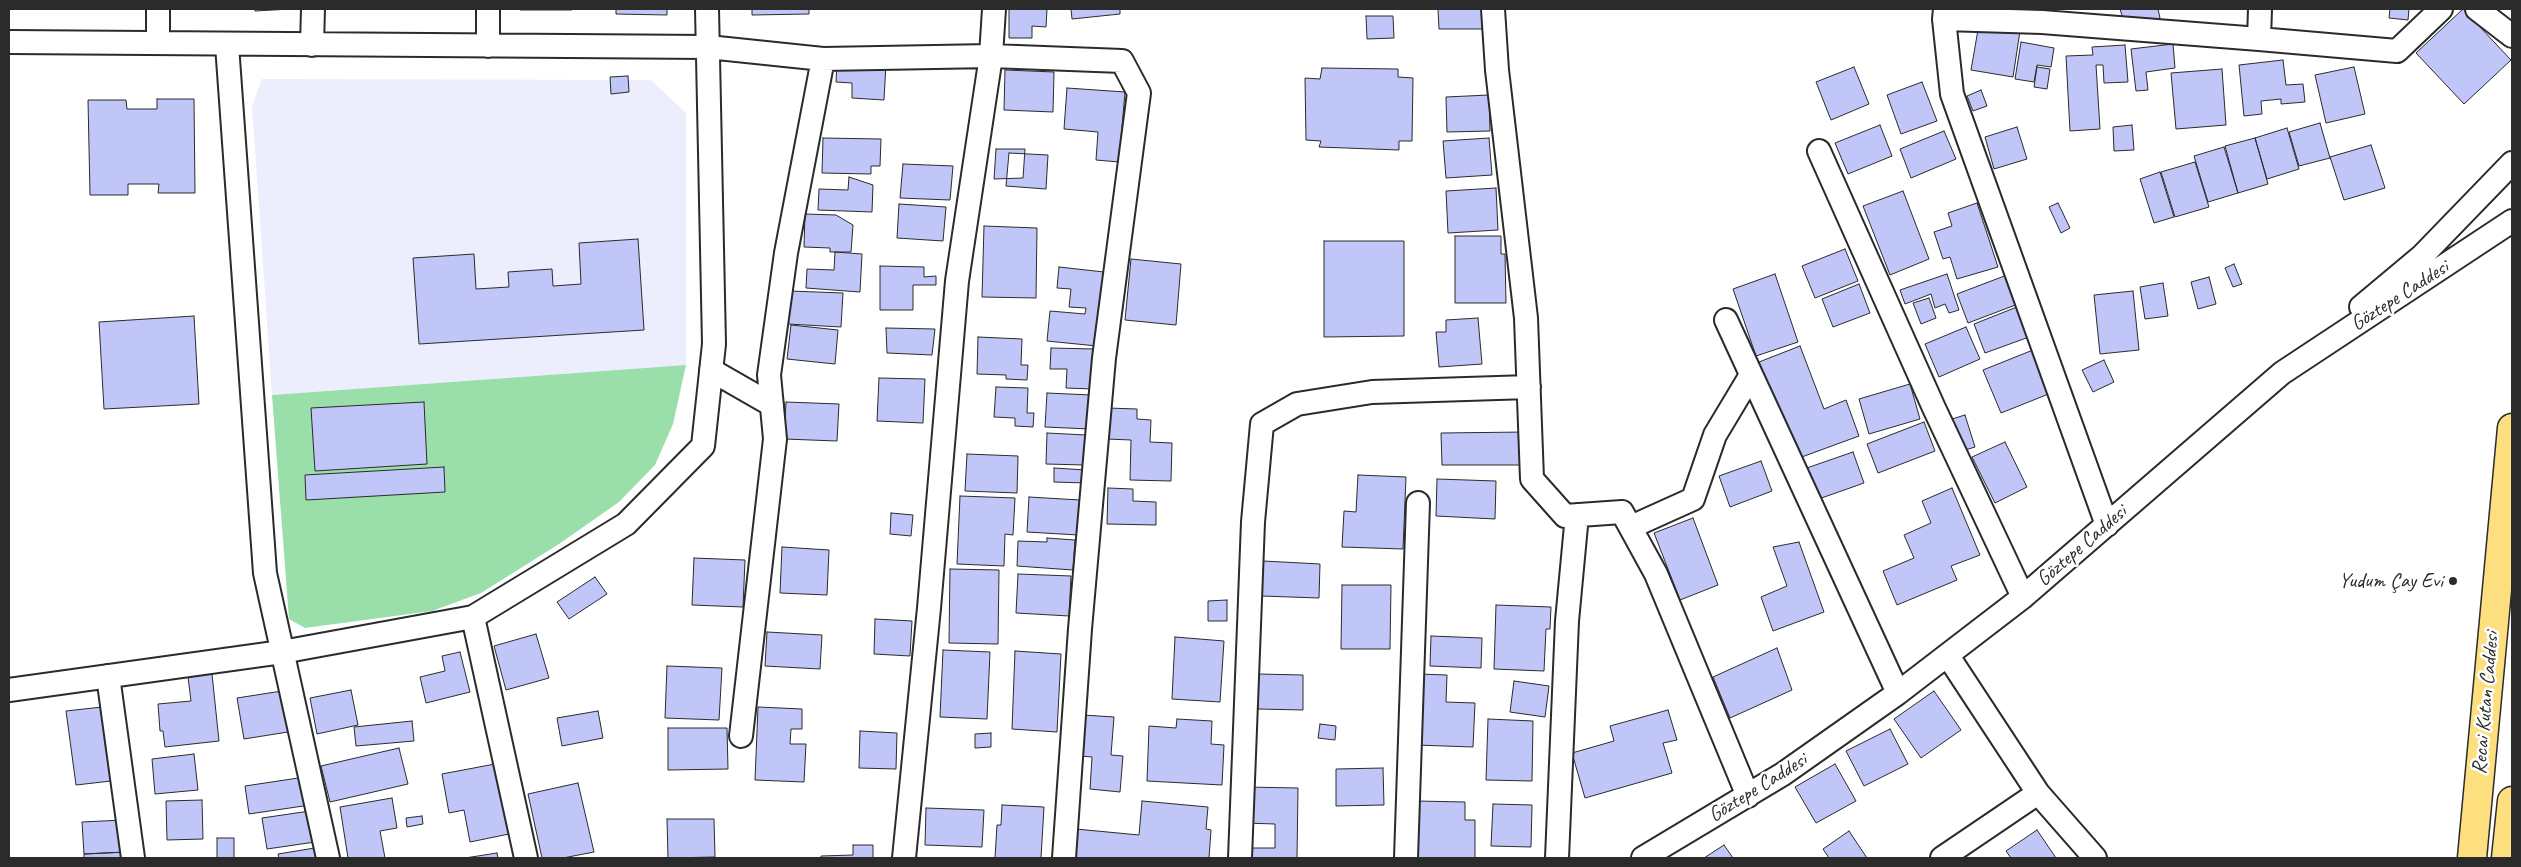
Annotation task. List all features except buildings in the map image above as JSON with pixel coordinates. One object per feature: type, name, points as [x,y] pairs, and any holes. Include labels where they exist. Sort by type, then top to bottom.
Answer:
[{"type":"main road","name":"Recai Kutan Caddesi","points":[[2472,858],[2512,428]]},
{"type":"main road","points":[[2506,858],[2512,805]]},
{"type":"street","points":[[158,9],[158,43]]},
{"type":"street","points":[[312,45],[313,9]]},
{"type":"street","points":[[488,9],[488,46]]},
{"type":"street","points":[[9,690],[282,652],[472,617],[626,524],[703,446],[714,344],[708,9]]},
{"type":"street","points":[[904,858],[928,618],[957,281],[991,56],[994,9]]},
{"type":"street","points":[[1493,9],[1497,70],[1526,318],[1532,479],[1565,516],[1622,512],[1656,574],[1748,796]]},
{"type":"street","points":[[2259,39],[2260,9]]},
{"type":"street","points":[[2106,525],[1952,94],[1945,14],[2397,51],[2441,9]]},
{"type":"street","points":[[2477,9],[2512,36]]},
{"type":"street","points":[[9,42],[708,47],[823,59],[991,56],[1122,61],[1139,93],[1104,358],[1064,858]]},
{"type":"street","points":[[227,45],[265,573],[328,858]]},
{"type":"street","points":[[741,736],[774,440],[769,375],[786,253],[823,59]]},
{"type":"street","points":[[1819,152],[1934,408],[2023,596]]},
{"type":"street","points":[[2282,373],[2422,256],[2512,163]]},
{"type":"street","name":"Göztepe Caddesi","points":[[1643,858],[1783,774],[1898,694],[2023,596],[2282,373],[2512,221]]},
{"type":"street","points":[[1726,320],[1898,694]]},
{"type":"street","points":[[711,370],[772,405]]},
{"type":"street","points":[[1631,528],[1693,499],[1715,435],[1751,376]]},
{"type":"street","points":[[1240,858],[1253,522],[1262,424],[1297,404],[1372,392],[1529,387]]},
{"type":"street","points":[[1406,858],[1418,503]]},
{"type":"street","points":[[1557,858],[1567,621],[1577,515]]},
{"type":"street","points":[[472,617],[526,858]]},
{"type":"street","points":[[1948,656],[2038,793],[2095,858]]},
{"type":"street","points":[[108,676],[133,858]]},
{"type":"street","points":[[1942,858],[2038,793]]},
{"type":"shaded area","points":[[262,79],[651,80],[686,113],[686,365],[272,395],[252,106]]},
{"type":"green space","points":[[686,365],[673,424],[655,465],[619,502],[559,544],[481,593],[432,611],[305,628],[289,619],[272,395]]},
{"type":"place","name":"Yudum Çay Evi","points":[[2453,581]]}]
